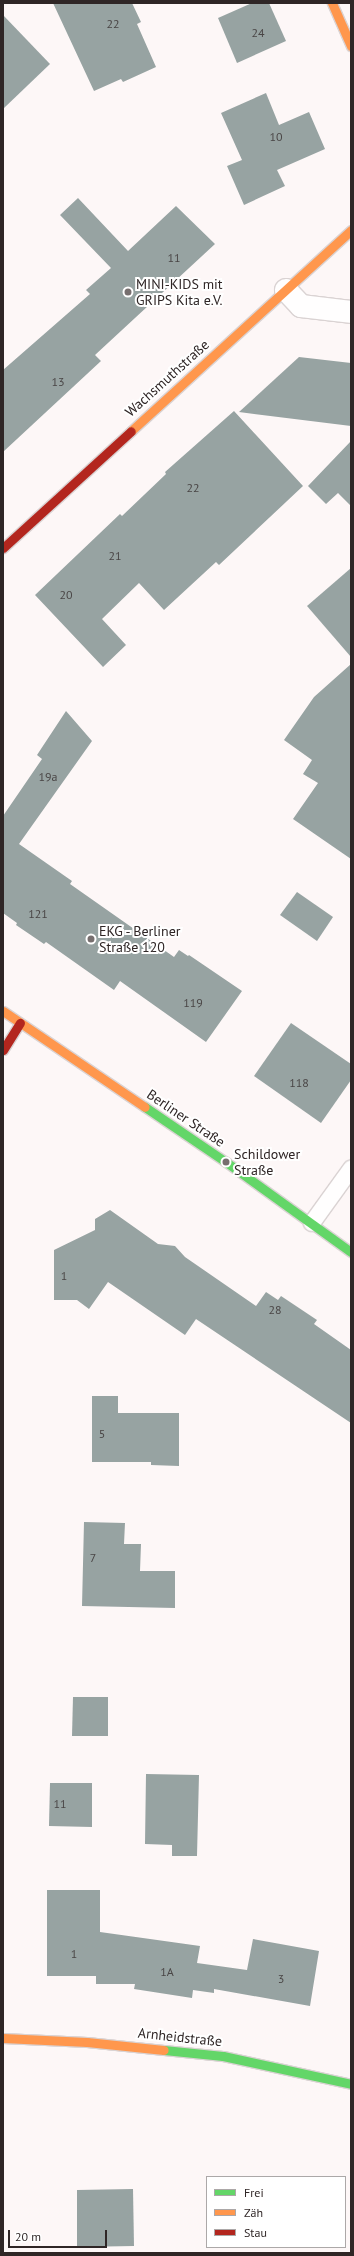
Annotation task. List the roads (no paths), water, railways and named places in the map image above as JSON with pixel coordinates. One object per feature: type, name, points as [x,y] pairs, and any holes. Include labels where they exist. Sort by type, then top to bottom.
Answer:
[{"type":"street","points":[[332,3],[351,46]]},
{"type":"street","name":"Wachsmuthstraße","points":[[3,548],[351,230]]},
{"type":"street","points":[[286,290],[301,306],[351,312]]},
{"type":"street","name":"Berliner Straße","points":[[3,1011],[226,1162],[351,1252]]},
{"type":"street","points":[[3,1050],[20,1023]]},
{"type":"street","name":"Arnheidstraße","points":[[3,2038],[86,2042],[223,2056],[351,2084]]},
{"type":"lane","points":[[312,1223],[351,1169]]},
{"type":"place","name":"MINI-KIDS mit GRIPS Kita e.V.","points":[[128,292]]},
{"type":"place","name":"EKG - Berliner Straße 120","points":[[91,939]]},
{"type":"place","name":"Schildower Straße","points":[[226,1162]]}]
